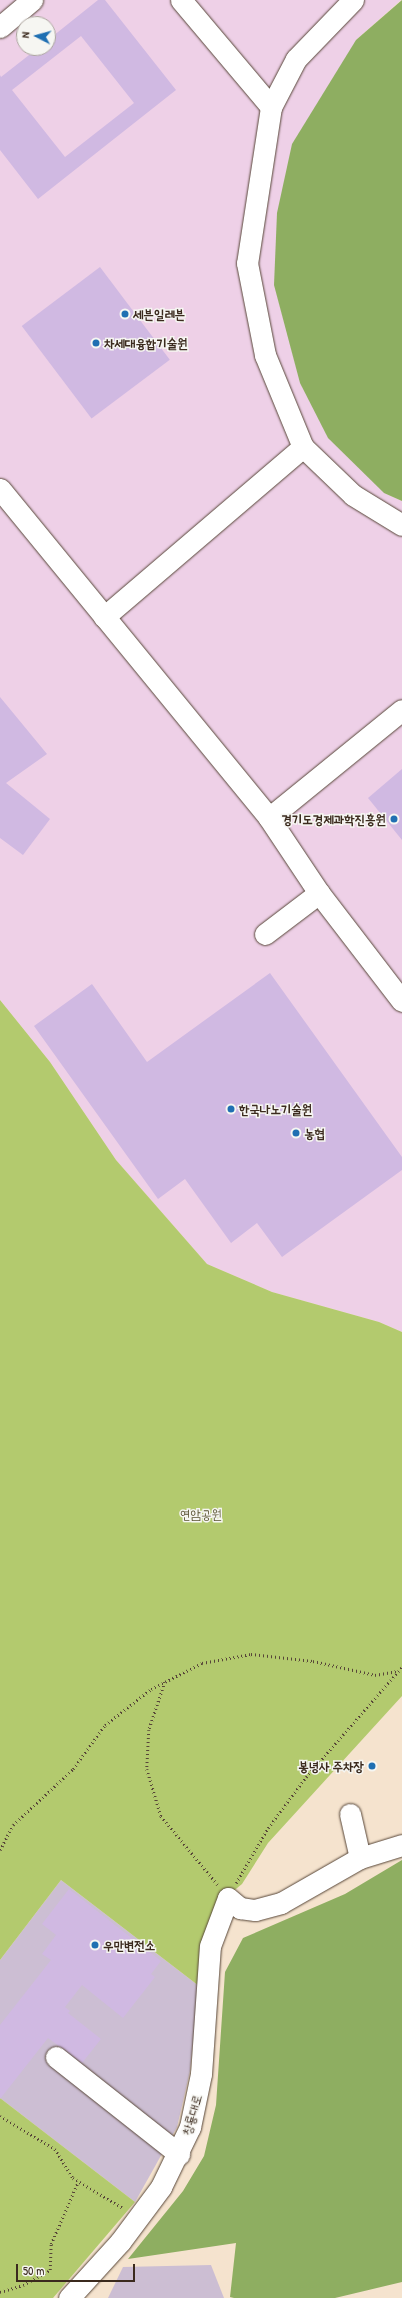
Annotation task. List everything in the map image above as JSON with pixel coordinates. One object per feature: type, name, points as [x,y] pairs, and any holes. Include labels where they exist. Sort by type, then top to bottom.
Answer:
[{"type":"lane","points":[[0,27],[32,0]]},
{"type":"lane","points":[[181,0],[271,107]]},
{"type":"lane","points":[[353,0],[296,59],[271,107],[247,263],[266,355],[303,447],[353,495],[402,525]]},
{"type":"lane","points":[[104,617],[303,447]]},
{"type":"lane","points":[[0,489],[269,818],[319,893],[402,1001]]},
{"type":"lane","points":[[269,818],[402,710]]},
{"type":"lane","points":[[265,934],[319,893]]},
{"type":"lane","points":[[350,1814],[360,1858]]},
{"type":"lane","points":[[228,1898],[240,1908],[255,1910],[281,1903],[360,1858],[402,1845]]},
{"type":"lane","name":"창룡대로","points":[[69,2298],[120,2242],[161,2187],[179,2154],[198,2098],[210,1946],[228,1898]]},
{"type":"lane","points":[[56,2056],[179,2154]]},
{"type":"path","points":[[0,1850],[13,1825],[73,1769],[105,1725],[151,1689],[202,1663],[251,1654],[313,1661],[375,1675],[398,1671]]},
{"type":"path","points":[[165,1682],[149,1730],[147,1769],[161,1816],[186,1848],[199,1859],[228,1898],[268,1828],[306,1777],[402,1667]]},
{"type":"path","points":[[0,2116],[55,2149],[73,2178],[78,2182],[139,2217]]},
{"type":"path","points":[[0,2292],[23,2285],[50,2270],[51,2244],[78,2182]]},
{"type":"shaded area","points":[[0,0],[401,0],[356,40],[384,493],[402,501],[402,1332],[379,1322],[272,1292],[207,1264],[116,1160],[50,1062],[0,1000]]},
{"type":"shaded area","points":[[61,1880],[199,1986],[190,2071],[177,2127],[135,2202],[0,2098],[0,1960]]},
{"type":"shaded area","points":[[211,2265],[224,2298],[108,2298],[123,2267]]},
{"type":"green space","points":[[402,0],[402,501],[384,493],[328,438],[300,383],[274,285],[277,213],[292,144],[356,40]]},
{"type":"green space","name":"연암공원","points":[[0,1000],[50,1062],[116,1160],[207,1264],[272,1292],[379,1322],[402,1332],[402,1696],[268,1843],[242,1884],[220,1902],[199,1986],[61,1880],[0,1960]]},
{"type":"green space","points":[[402,1860],[402,2282],[335,2298],[234,2298],[230,2297],[236,2243],[128,2259],[183,2191],[204,2156],[216,2105],[225,1972],[243,1938],[345,1894]]},
{"type":"green space","points":[[0,2098],[135,2202],[53,2298],[0,2298]]},
{"type":"building","points":[[98,0],[105,0],[176,90],[38,199],[0,150],[0,75],[1,77],[28,56],[55,56],[12,90],[65,157],[134,103],[81,36],[56,56],[56,34]]},
{"type":"building","name":"차세대융합기술원","points":[[100,267],[170,360],[92,419],[22,326]]},
{"type":"building","points":[[0,697],[47,754],[6,783],[50,819],[23,855],[0,838]]},
{"type":"building","name":"경기도경제과학진흥원","points":[[402,769],[402,840],[368,798]]},
{"type":"building","name":"한국나노기술원","points":[[270,973],[402,1157],[402,1170],[282,1257],[257,1223],[231,1243],[185,1179],[158,1199],[34,1026],[92,984],[147,1062]]},
{"type":"building","points":[[69,1889],[161,1961],[151,1974],[155,1977],[123,2018],[82,1985],[65,2007],[70,2011],[68,2013],[101,2039],[82,2063],[48,2038],[0,2099],[0,2025],[51,1960],[42,1954],[56,1935],[42,1924]]},
{"type":"place","name":"세븐일레븐","points":[[125,314]]},
{"type":"place","name":"차세대융합기술원","points":[[96,343]]},
{"type":"place","name":"경기도경제과학진흥원","points":[[394,819]]},
{"type":"place","name":"한국나노기술원","points":[[231,1109]]},
{"type":"place","name":"농협","points":[[296,1133]]},
{"type":"place","name":"봉녕사 주차장","points":[[372,1766]]},
{"type":"place","name":"우만변전소","points":[[95,1945]]}]
